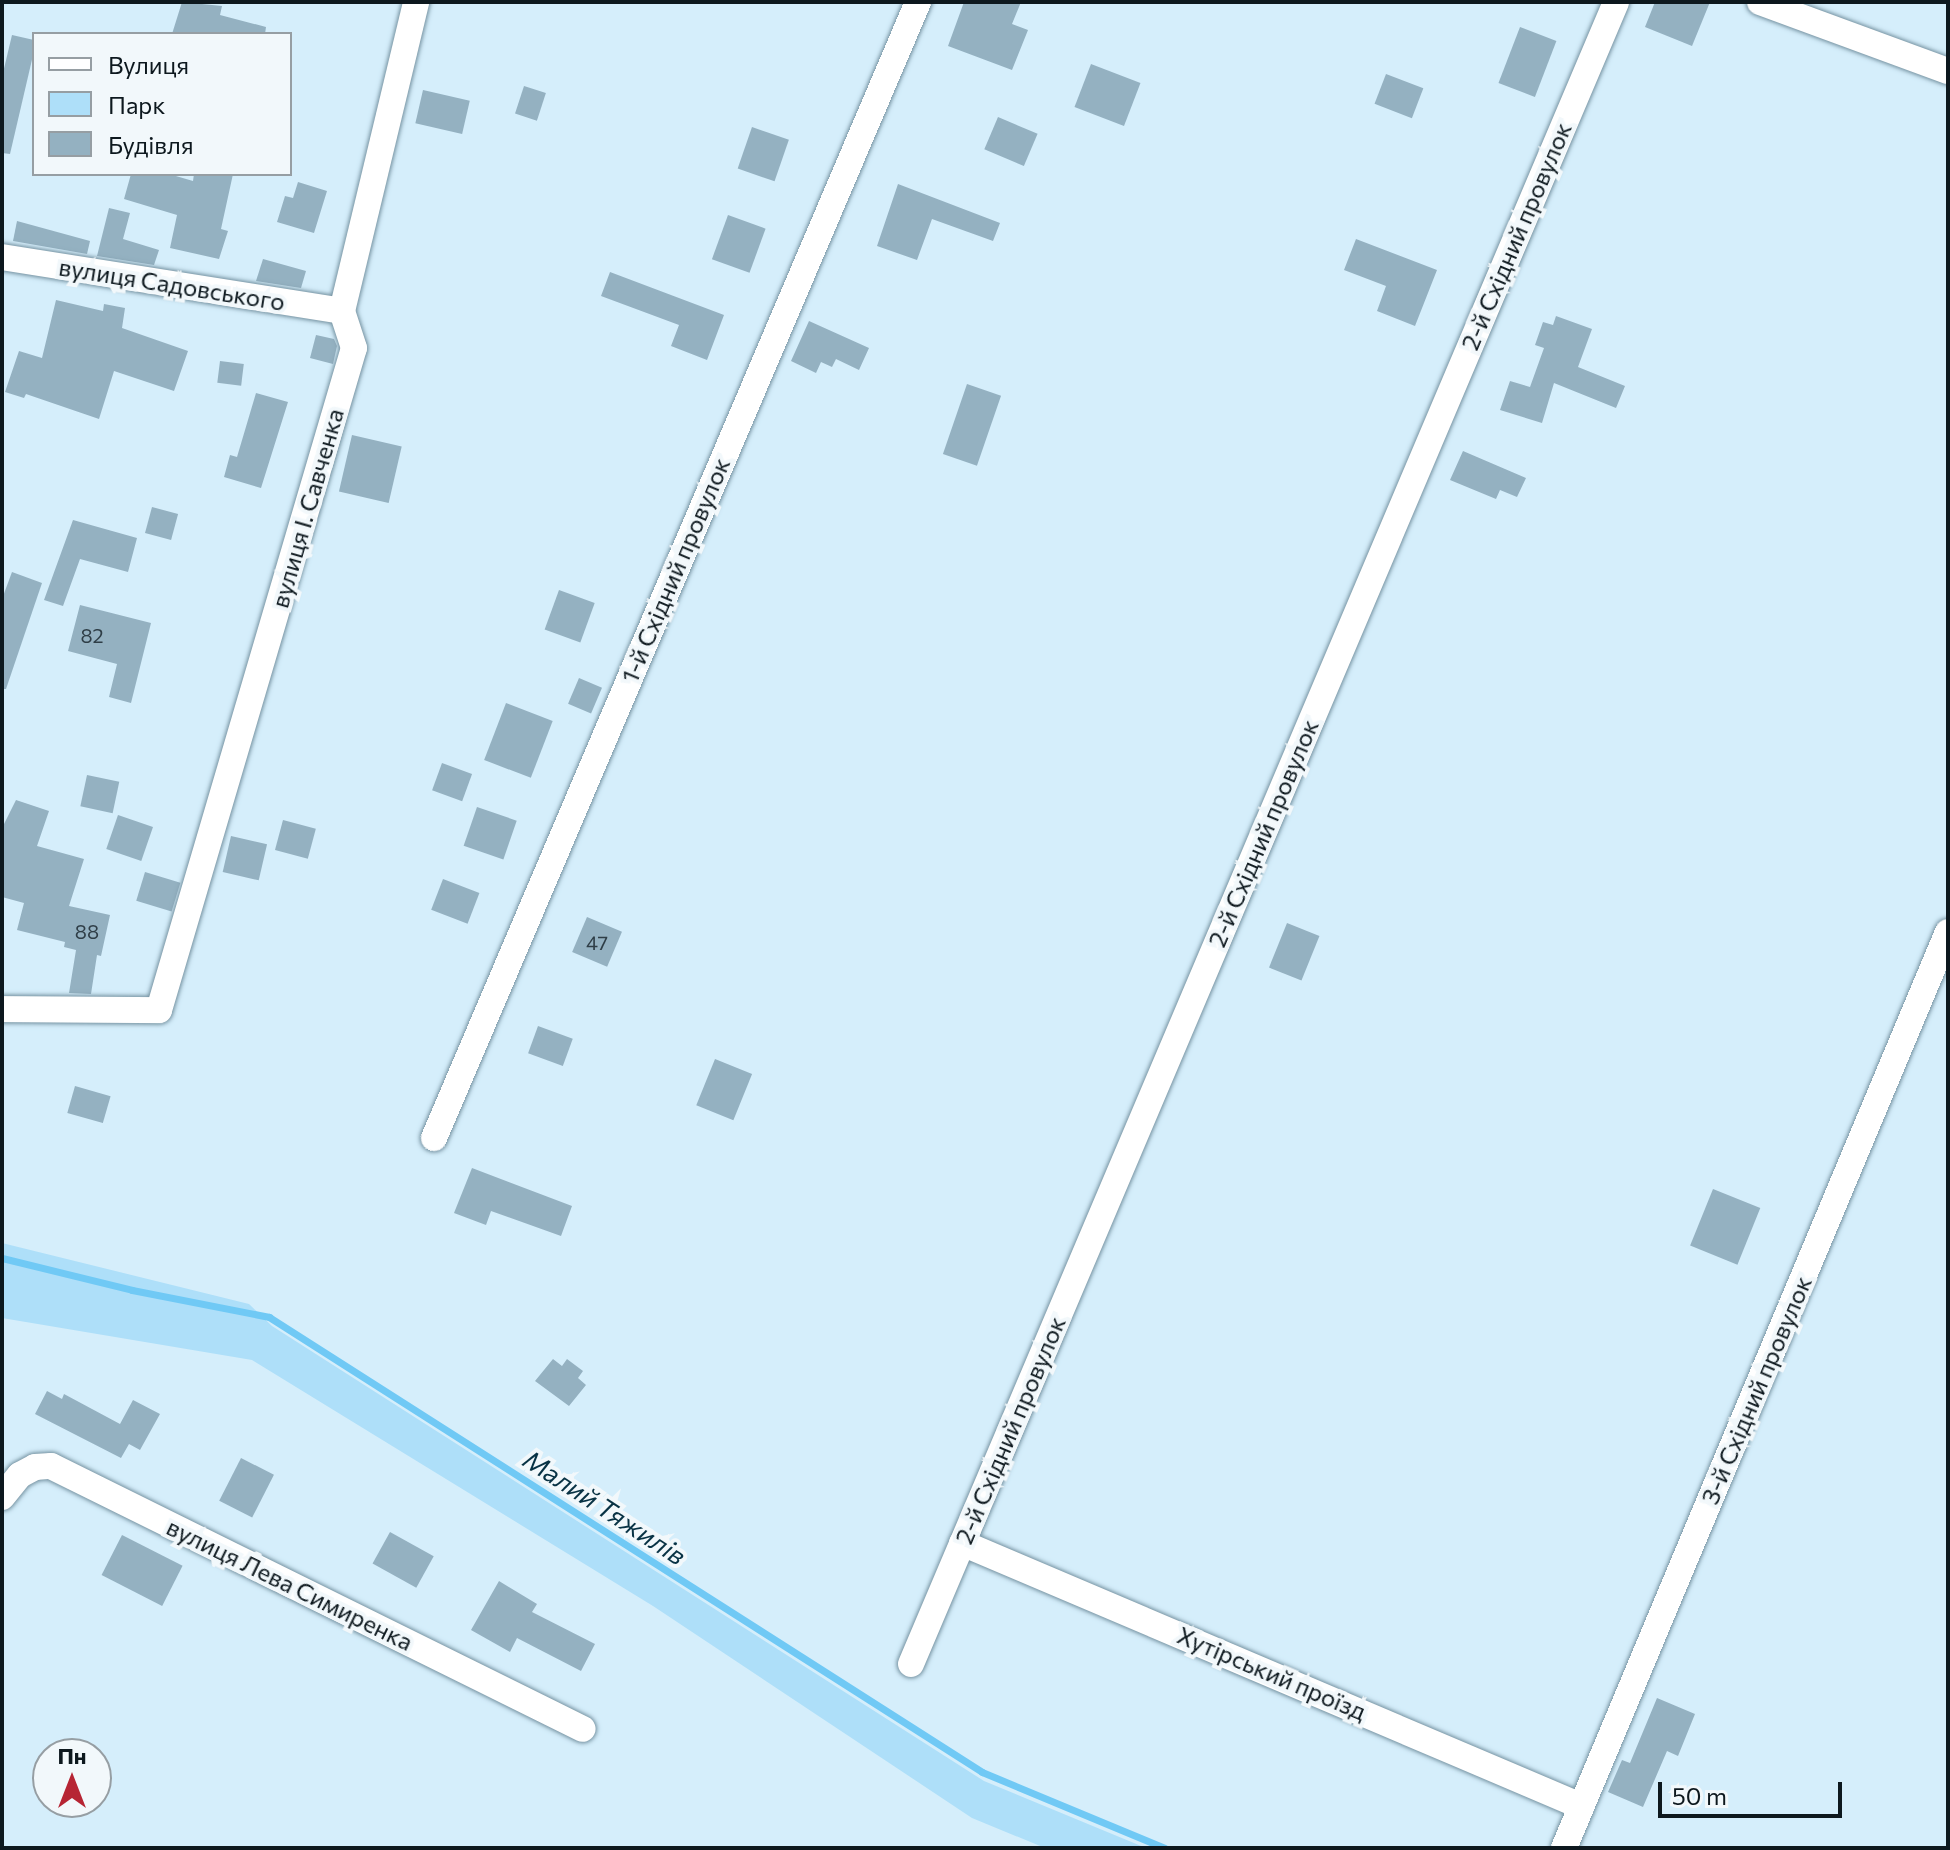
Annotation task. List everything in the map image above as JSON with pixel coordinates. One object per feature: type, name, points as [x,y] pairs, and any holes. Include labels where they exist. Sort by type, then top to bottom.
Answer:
[{"type":"street","points":[[342,311],[416,2]]},
{"type":"street","name":"1-й Східний провулок","points":[[434,1138],[918,2]]},
{"type":"street","name":"2-й Східний провулок","points":[[911,1664],[1616,2]]},
{"type":"street","points":[[1760,2],[1948,71]]},
{"type":"street","name":"вулиця Садовського","points":[[2,257],[342,311]]},
{"type":"street","name":"вулиця І. Савченка","points":[[2,1009],[159,1010],[354,348],[342,311]]},
{"type":"street","name":"3-й Східний провулок","points":[[1564,1848],[1948,932]]},
{"type":"street","name":"вулиця Лева Симиренка","points":[[2,1497],[20,1475],[35,1467],[51,1466],[583,1729]]},
{"type":"street","name":"Хутірський проїзд","points":[[962,1543],[1581,1806]]},
{"type":"green space","points":[[2,1243],[249,1304],[272,1326],[984,1781],[1146,1848],[1045,1848],[972,1818],[653,1606],[252,1360],[2,1318]]},
{"type":"building","points":[[182,2],[222,6],[220,15],[266,27],[265,32],[173,32]]},
{"type":"building","points":[[964,2],[1021,2],[1012,24],[1028,30],[1012,70],[948,46]]},
{"type":"building","points":[[1655,2],[1710,2],[1692,46],[1645,27]]},
{"type":"building","points":[[1520,27],[1556,41],[1535,97],[1498,83]]},
{"type":"building","points":[[12,35],[32,40],[32,60],[10,154],[2,153],[2,77]]},
{"type":"building","points":[[1091,64],[1140,83],[1124,126],[1075,107]]},
{"type":"building","points":[[1386,74],[1423,88],[1412,118],[1375,104]]},
{"type":"building","points":[[524,86],[546,93],[537,121],[515,114]]},
{"type":"building","points":[[423,90],[470,101],[462,134],[415,123]]},
{"type":"building","points":[[998,117],[1038,134],[1024,166],[984,149]]},
{"type":"building","points":[[752,127],[789,140],[775,181],[738,169]]},
{"type":"building","points":[[130,176],[176,176],[193,181],[194,176],[233,176],[221,229],[228,231],[219,259],[170,248],[177,215],[124,199]]},
{"type":"building","points":[[298,182],[327,191],[314,233],[277,222],[285,196],[293,198]]},
{"type":"building","points":[[898,184],[1000,223],[993,241],[932,219],[917,260],[877,246]]},
{"type":"building","points":[[109,208],[130,213],[123,239],[159,250],[154,265],[97,256]]},
{"type":"building","points":[[728,215],[766,229],[750,273],[712,259]]},
{"type":"building","points":[[17,221],[90,241],[87,254],[13,241]]},
{"type":"building","points":[[1356,239],[1437,270],[1415,326],[1377,311],[1386,286],[1344,270]]},
{"type":"building","points":[[263,259],[306,271],[301,288],[256,281]]},
{"type":"building","points":[[610,272],[724,315],[707,360],[671,346],[679,325],[601,296]]},
{"type":"building","points":[[56,300],[103,311],[104,304],[125,308],[122,328],[188,351],[174,391],[114,371],[99,419],[26,394],[24,398],[5,392],[19,351],[42,358]]},
{"type":"building","points":[[1556,316],[1592,329],[1578,367],[1625,386],[1616,408],[1554,383],[1542,423],[1500,410],[1510,381],[1530,387],[1544,348],[1535,345],[1543,322],[1553,325]]},
{"type":"building","points":[[809,321],[869,348],[859,370],[836,359],[832,367],[821,362],[816,373],[791,361]]},
{"type":"building","points":[[316,335],[334,339],[337,346],[333,364],[310,358]]},
{"type":"building","points":[[220,361],[244,364],[241,386],[217,383]]},
{"type":"building","points":[[967,384],[1001,396],[977,466],[943,454]]},
{"type":"building","points":[[256,393],[288,402],[261,488],[224,477],[230,455],[237,457]]},
{"type":"building","points":[[352,435],[402,446],[389,503],[339,492]]},
{"type":"building","points":[[1463,451],[1526,478],[1517,497],[1500,490],[1496,499],[1450,480]]},
{"type":"building","points":[[152,507],[178,514],[171,540],[145,533]]},
{"type":"building","points":[[73,520],[137,538],[128,572],[80,559],[63,606],[44,600]]},
{"type":"building","points":[[12,572],[42,583],[6,689],[2,689],[2,599]]},
{"type":"building","points":[[559,590],[595,603],[580,642],[545,629]]},
{"type":"building","points":[[80,605],[151,623],[131,703],[109,697],[117,664],[68,651]]},
{"type":"building","points":[[579,678],[602,688],[591,714],[568,704]]},
{"type":"building","points":[[506,703],[553,721],[531,778],[484,760]]},
{"type":"building","points":[[442,763],[472,774],[462,801],[432,790]]},
{"type":"building","points":[[87,775],[119,782],[113,813],[80,806]]},
{"type":"building","points":[[16,800],[49,811],[37,846],[84,859],[69,906],[110,915],[101,956],[97,955],[91,994],[69,993],[76,950],[64,947],[65,942],[17,930],[24,903],[2,897],[2,828]]},
{"type":"building","points":[[477,807],[517,821],[503,859],[464,846]]},
{"type":"building","points":[[118,815],[153,827],[141,861],[106,849]]},
{"type":"building","points":[[283,820],[316,829],[308,859],[275,850]]},
{"type":"building","points":[[231,836],[267,844],[259,880],[223,872]]},
{"type":"building","points":[[145,872],[180,883],[172,912],[136,901]]},
{"type":"building","points":[[443,879],[479,893],[468,924],[431,910]]},
{"type":"building","points":[[587,917],[622,932],[607,967],[572,952]]},
{"type":"building","points":[[1287,923],[1319,936],[1301,981],[1269,968]]},
{"type":"building","points":[[538,1026],[573,1039],[563,1066],[528,1053]]},
{"type":"building","points":[[715,1059],[752,1074],[733,1120],[696,1105]]},
{"type":"building","points":[[75,1086],[111,1096],[103,1123],[67,1113]]},
{"type":"building","points":[[472,1168],[572,1206],[561,1236],[491,1211],[486,1225],[454,1213]]},
{"type":"building","points":[[1713,1189],[1760,1208],[1737,1265],[1690,1246]]},
{"type":"building","points":[[553,1359],[562,1366],[567,1359],[583,1371],[578,1378],[586,1385],[569,1406],[535,1381]]},
{"type":"building","points":[[47,1391],[62,1399],[64,1394],[120,1424],[133,1400],[160,1414],[140,1450],[129,1444],[121,1458],[35,1414]]},
{"type":"building","points":[[241,1458],[274,1475],[252,1518],[219,1501]]},
{"type":"building","points":[[390,1532],[434,1556],[416,1588],[373,1563]]},
{"type":"building","points":[[122,1535],[183,1566],[162,1606],[102,1575]]},
{"type":"building","points":[[499,1581],[537,1604],[532,1612],[595,1644],[581,1671],[517,1638],[510,1652],[471,1630]]},
{"type":"building","points":[[1657,1698],[1695,1714],[1678,1756],[1667,1751],[1643,1807],[1608,1792],[1622,1760],[1630,1763]]},
{"type":"waterway","name":"Малий Тяжилів","points":[[2,1258],[132,1290],[269,1317],[982,1772],[1165,1848]]}]
